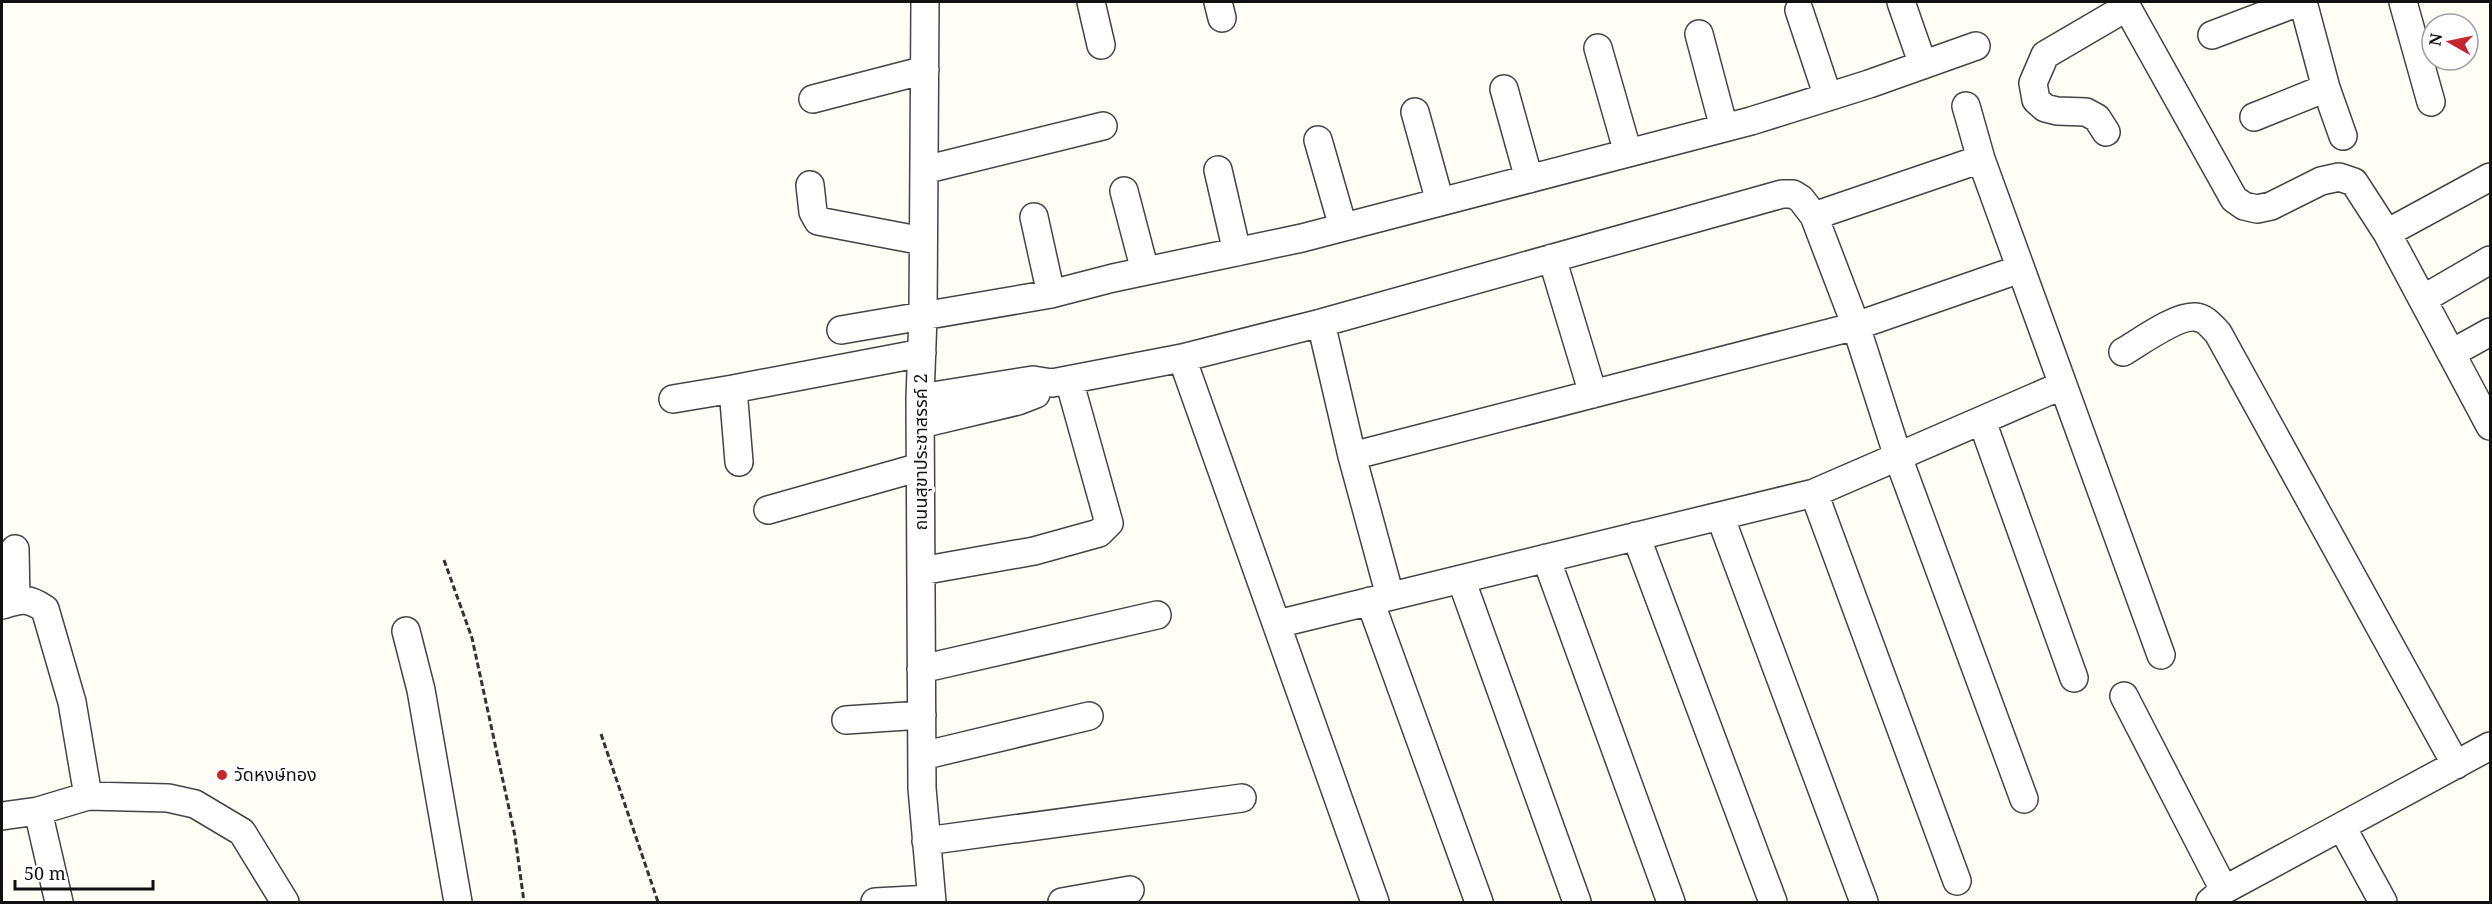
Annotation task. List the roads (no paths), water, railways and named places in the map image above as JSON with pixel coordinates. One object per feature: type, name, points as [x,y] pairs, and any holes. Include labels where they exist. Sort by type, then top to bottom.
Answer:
[{"type":"street","name":"ถนนสุขาประชาสรรค์ 2","points":[[925,2],[924,241],[920,411],[921,669],[922,756],[931,901]]},
{"type":"street","points":[[1091,2],[1101,45]]},
{"type":"street","points":[[1901,2],[1923,65]]},
{"type":"street","points":[[2212,35],[2301,2],[2326,88],[2343,136]]},
{"type":"street","points":[[2403,2],[2431,102]]},
{"type":"street","points":[[2106,132],[2097,118],[2086,112],[2057,111],[2045,108],[2036,100],[2033,83],[2045,55],[2126,4],[2234,199],[2244,206],[2257,209],[2271,206],[2321,181],[2339,177],[2354,182],[2387,233],[2488,417]]},
{"type":"street","points":[[1800,10],[1828,98]]},
{"type":"street","points":[[1700,34],[1724,128]]},
{"type":"street","points":[[841,330],[1051,294],[1144,271],[1343,228],[1724,128],[1828,98],[1976,46]]},
{"type":"street","points":[[1598,48],[1628,153]]},
{"type":"street","points":[[813,99],[925,70]]},
{"type":"street","points":[[2254,117],[2326,88]]},
{"type":"street","points":[[1504,89],[1529,179]]},
{"type":"street","points":[[1966,106],[1981,159],[2020,269],[2161,655]]},
{"type":"street","points":[[1415,112],[1440,202]]},
{"type":"street","points":[[924,170],[1103,126]]},
{"type":"street","points":[[1318,140],[1343,228]]},
{"type":"street","points":[[1814,216],[1981,159]]},
{"type":"street","points":[[1218,170],[1237,252]]},
{"type":"street","points":[[2387,233],[2490,177]]},
{"type":"street","points":[[810,185],[813,212],[818,221],[924,241]]},
{"type":"street","points":[[1124,191],[1144,271]]},
{"type":"street","points":[[920,411],[1032,397],[1060,382],[1182,358],[1321,323],[1782,194],[1793,194],[1801,199],[1814,216],[1856,326],[1898,457],[2024,799]]},
{"type":"street","points":[[1034,217],[1051,294]]},
{"type":"street","points":[[1552,258],[1593,394]]},
{"type":"street","points":[[2423,298],[2490,260]]},
{"type":"street","points":[[1352,456],[1856,326],[2020,269]]},
{"type":"street","points":[[2122,352],[2184,318],[2197,317],[2208,322],[2218,333],[2456,765]]},
{"type":"street","points":[[1321,323],[1352,456],[1380,599],[1479,903]]},
{"type":"street","points":[[2452,353],[2490,332]]},
{"type":"street","points":[[673,399],[922,353]]},
{"type":"street","points":[[1182,358],[1375,903]]},
{"type":"street","points":[[921,572],[1034,551],[1099,532],[1109,523],[1060,382]]},
{"type":"street","points":[[1277,624],[1814,493],[2063,386]]},
{"type":"street","points":[[733,388],[739,462]]},
{"type":"street","points":[[1982,420],[2074,678]]},
{"type":"street","points":[[768,510],[920,467]]},
{"type":"street","points":[[1814,493],[1957,881]]},
{"type":"street","points":[[1720,516],[1864,903]]},
{"type":"street","points":[[1636,536],[1773,903]]},
{"type":"street","points":[[15,549],[9,603],[33,600],[45,609],[72,702],[88,796]]},
{"type":"street","points":[[1546,558],[1671,903]]},
{"type":"street","points":[[1461,579],[1576,903]]},
{"type":"street","points":[[921,669],[1157,615]]},
{"type":"street","points":[[406,631],[421,690],[458,903]]},
{"type":"street","points":[[2124,696],[2217,896],[2490,746]]},
{"type":"street","points":[[846,720],[922,716]]},
{"type":"street","points":[[922,756],[1089,716]]},
{"type":"street","points":[[2,816],[38,811],[88,796],[168,798],[195,804],[242,832],[285,903]]},
{"type":"street","points":[[926,841],[1242,798]]},
{"type":"street","points":[[38,811],[59,903]]},
{"type":"street","points":[[2342,827],[2383,903]]},
{"type":"street","points":[[1062,903],[1130,890]]},
{"type":"street","points":[[875,903],[931,901]]},
{"type":"place","name":"วัดหงษ์ทอง","points":[[222,775]]}]
